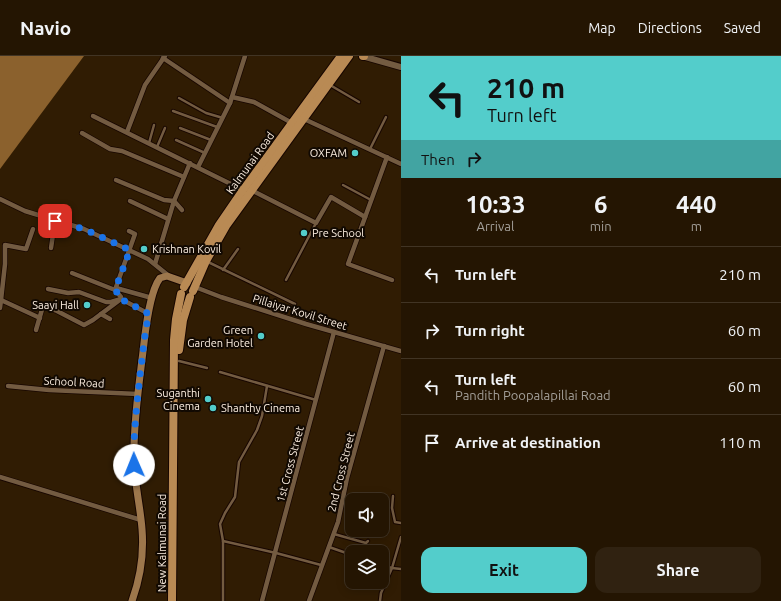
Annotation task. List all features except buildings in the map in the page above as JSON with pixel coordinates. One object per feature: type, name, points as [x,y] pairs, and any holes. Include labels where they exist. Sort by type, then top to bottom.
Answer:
[{"type":"highway","name":"Kalmunai Road","points":[[193,292],[206,261],[218,238],[247,190],[341,56]]},
{"type":"highway","name":"Kalmunai Road","points":[[184,288],[216,230],[304,119],[349,56]]},
{"type":"highway","points":[[184,288],[185,298],[193,292]]},
{"type":"highway","name":"New Kalmunai Road","points":[[172,601],[174,340],[176,319],[184,288]]},
{"type":"highway","name":"New Kalmunai Road","points":[[177,601],[180,332],[184,315],[193,292]]},
{"type":"main road","points":[[132,601],[142,560],[143,532],[135,478],[134,452],[138,394],[146,326],[152,298],[157,282],[160,278],[164,276],[172,278],[184,288]]},
{"type":"street","points":[[198,167],[230,103],[245,56]]},
{"type":"street","points":[[363,56],[401,66]]},
{"type":"street","points":[[126,132],[145,85],[164,57],[230,103]]},
{"type":"street","points":[[232,97],[254,102],[293,124]]},
{"type":"street","points":[[93,116],[316,223],[331,197],[365,217]]},
{"type":"street","points":[[304,119],[370,148],[401,164]]},
{"type":"street","points":[[82,133],[110,149],[122,151],[184,177]]},
{"type":"street","points":[[387,157],[348,264],[392,280]]},
{"type":"street","points":[[155,264],[174,201],[190,163]]},
{"type":"street","points":[[116,180],[164,200],[174,201],[182,210]]},
{"type":"street","points":[[0,199],[25,211],[84,229],[130,250],[148,259],[172,278]]},
{"type":"street","points":[[130,201],[168,219]]},
{"type":"street","points":[[51,248],[55,221]]},
{"type":"street","points":[[0,308],[5,264],[5,245],[26,249],[34,229]]},
{"type":"street","points":[[116,289],[135,234],[129,230]]},
{"type":"street","points":[[72,273],[116,289],[152,298]]},
{"type":"street","points":[[48,289],[68,293],[79,292],[106,302],[121,299]]},
{"type":"street","points":[[116,289],[121,299],[149,314]]},
{"type":"street","name":"Pillaiyar Kovil Street","points":[[193,292],[221,297],[401,351]]},
{"type":"street","points":[[36,330],[43,306],[57,311],[84,325],[121,299]]},
{"type":"street","points":[[1,300],[40,318]]},
{"type":"street","points":[[101,314],[110,320]]},
{"type":"street","name":"1st Cross Street","points":[[262,601],[334,332]]},
{"type":"street","name":"2nd Cross Street","points":[[309,601],[338,522],[347,478],[384,346]]},
{"type":"street","name":"School Road","points":[[8,386],[49,390],[138,394]]},
{"type":"street","points":[[0,477],[141,520]]},
{"type":"lane","points":[[329,85],[359,102]]},
{"type":"lane","points":[[179,98],[206,113],[223,118]]},
{"type":"lane","points":[[173,111],[218,128]]},
{"type":"lane","points":[[370,148],[386,117]]},
{"type":"lane","points":[[149,143],[154,125]]},
{"type":"lane","points":[[157,147],[165,128]]},
{"type":"lane","points":[[180,128],[212,140]]},
{"type":"lane","points":[[176,140],[205,153]]},
{"type":"lane","points":[[343,185],[371,200]]},
{"type":"lane","points":[[286,280],[316,223]]},
{"type":"lane","points":[[223,270],[238,249]]},
{"type":"lane","points":[[206,261],[295,304]]},
{"type":"lane","points":[[179,361],[207,368]]},
{"type":"lane","points":[[220,372],[317,400]]},
{"type":"lane","points":[[223,601],[223,541],[220,524],[225,512],[235,497],[239,462],[257,430],[262,416],[267,386]]},
{"type":"lane","points":[[393,496],[392,508],[395,522],[401,523]]},
{"type":"lane","points":[[334,534],[366,543],[368,541]]},
{"type":"lane","points":[[380,601],[381,593],[392,568],[401,538]]},
{"type":"lane","points":[[223,541],[321,565]]},
{"type":"lane","points":[[329,547],[345,553]]},
{"type":"lane","points":[[389,567],[401,569]]},
{"type":"shaded area","points":[[0,56],[84,56],[0,169]]},
{"type":"place","name":"OXFAM","points":[[355,153]]},
{"type":"place","name":"Pre School","points":[[304,233]]},
{"type":"place","name":"Krishnan Kovil","points":[[144,249]]},
{"type":"place","name":"Saayi Hall","points":[[87,305]]},
{"type":"place","name":"Green Garden Hotel","points":[[261,336]]},
{"type":"place","name":"Suganthi Cinema","points":[[208,399]]},
{"type":"place","name":"Shanthy Cinema","points":[[213,408]]},
{"type":"route","points":[[55,221],[84,229],[130,250],[115,290],[121,299],[149,314],[146,326],[138,394],[134,465]]}]
